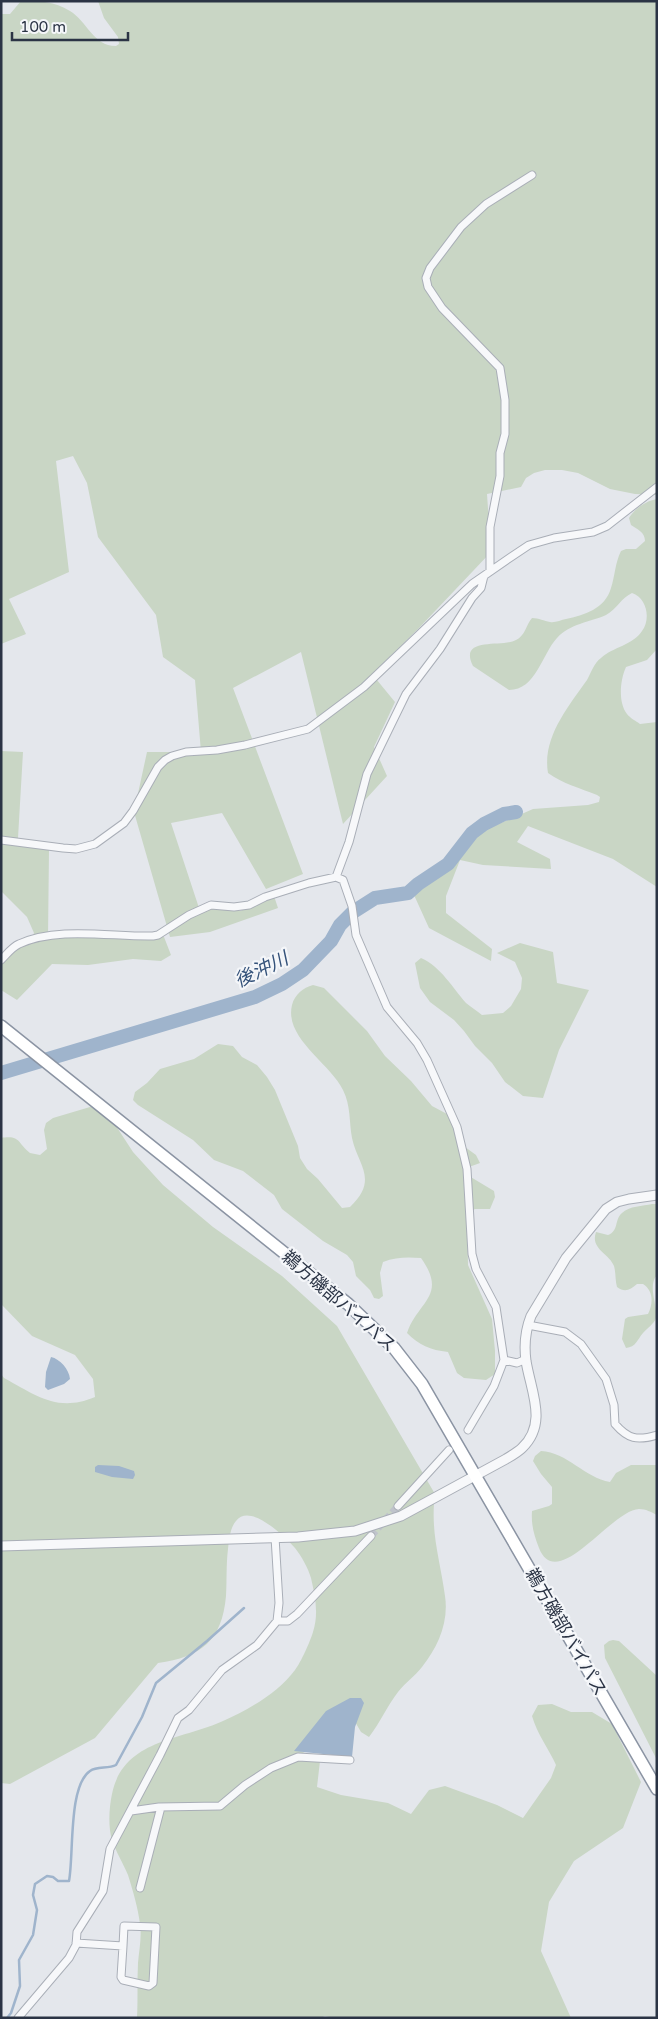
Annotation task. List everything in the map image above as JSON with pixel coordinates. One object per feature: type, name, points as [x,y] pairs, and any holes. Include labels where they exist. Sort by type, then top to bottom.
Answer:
[{"type":"highway","name":"鵜方磯部バイパス","points":[[1,1026],[375,1328],[394,1348],[422,1384],[657,1789]]},
{"type":"street","points":[[336,876],[349,842],[367,774],[406,694],[440,649],[472,598],[481,588],[487,573],[490,527],[500,476],[500,453],[505,434],[505,400],[500,368],[442,308],[428,287],[426,278],[430,268],[461,227],[486,204],[532,175]]},
{"type":"street","points":[[1,840],[76,849],[95,844],[108,836],[128,817],[158,767],[172,756],[186,752],[217,750],[245,745],[308,729],[364,687],[419,633],[472,584],[487,573],[529,545],[554,538],[593,532],[607,526],[657,487]]},
{"type":"street","points":[[1,960],[18,945],[53,936],[158,935],[189,915],[211,905],[234,907],[249,905],[264,897],[309,882],[336,876],[344,880],[356,935],[387,1007],[417,1043],[428,1060],[457,1127],[467,1169],[472,1254],[476,1269],[496,1307],[504,1360],[494,1386],[468,1430]]},
{"type":"street","points":[[1,1546],[337,1534],[374,1526],[401,1516],[522,1449],[535,1428],[538,1414],[526,1359],[528,1325],[566,1258],[606,1209],[617,1202],[657,1195]]},
{"type":"street","points":[[528,1325],[565,1332],[582,1344],[606,1379],[614,1406],[615,1424],[627,1437],[639,1438],[657,1435]]},
{"type":"street","points":[[504,1360],[517,1362],[526,1359]]},
{"type":"street","points":[[398,1506],[449,1450]]},
{"type":"street","points":[[277,1621],[288,1621],[297,1614],[372,1536]]},
{"type":"street","points":[[18,2018],[60,1969],[76,1943],[77,1932],[102,1891],[107,1856],[115,1838],[178,1718],[189,1710],[222,1670],[257,1645],[277,1621],[279,1603],[275,1537]]},
{"type":"street","points":[[131,1810],[161,1807],[220,1806],[258,1776],[271,1768],[298,1757],[350,1760]]},
{"type":"street","points":[[140,1888],[161,1807]]},
{"type":"street","points":[[124,1926],[156,1927],[153,1983],[149,1986],[123,1980],[121,1977],[123,1946],[124,1926]]},
{"type":"street","points":[[76,1943],[123,1946]]},
{"type":"green space","points":[[21,1],[47,2],[58,5],[76,15],[96,38],[108,45],[116,46],[119,44],[118,37],[104,18],[98,1],[657,1],[657,495],[635,494],[610,489],[578,473],[562,470],[545,470],[534,473],[526,478],[521,487],[487,494],[491,552],[419,628],[372,674],[395,702],[374,747],[387,776],[343,824],[301,652],[233,688],[303,874],[266,889],[222,813],[171,823],[199,908],[240,911],[274,896],[278,908],[210,932],[170,937],[134,812],[147,752],[201,752],[195,680],[163,657],[156,615],[98,537],[87,483],[73,456],[56,461],[69,572],[9,599],[26,634],[1,644],[1,14],[10,14]]},
{"type":"green space","points":[[657,499],[657,649],[647,660],[626,667],[622,678],[621,698],[627,714],[640,724],[657,722],[657,887],[613,859],[528,826],[517,842],[550,859],[551,869],[483,865],[460,860],[446,896],[446,913],[492,949],[491,961],[429,928],[414,895],[444,873],[476,836],[494,826],[533,809],[588,805],[599,802],[600,797],[597,795],[566,783],[548,773],[547,760],[549,748],[558,724],[596,663],[606,654],[638,636],[645,626],[646,609],[641,599],[632,593],[606,615],[568,629],[557,638],[532,678],[518,688],[509,690],[473,666],[470,657],[471,650],[484,645],[516,640],[521,636],[532,618],[556,622],[587,613],[599,606],[611,588],[617,560],[621,551],[636,549],[645,541],[642,533],[631,525],[629,518],[641,506]]},
{"type":"green space","points":[[1,751],[23,752],[18,838],[49,850],[48,937],[164,937],[171,955],[161,961],[133,959],[88,965],[52,964],[17,1000],[1,990],[1,955],[24,946],[34,933],[27,917],[1,891]]},
{"type":"green space","points":[[520,943],[553,952],[557,983],[589,990],[559,1050],[543,1098],[523,1096],[505,1082],[492,1063],[454,1020],[430,1002],[420,988],[415,963],[421,958],[428,962],[446,978],[466,1003],[482,1015],[503,1013],[511,1006],[521,989],[522,978],[515,962],[497,953]]},
{"type":"green space","points":[[313,985],[324,988],[367,1031],[385,1056],[411,1081],[432,1106],[447,1114],[465,1147],[476,1155],[480,1163],[469,1167],[469,1176],[494,1191],[495,1197],[490,1209],[475,1209],[467,1213],[468,1265],[492,1319],[495,1374],[486,1380],[464,1378],[457,1373],[448,1352],[425,1346],[407,1333],[431,1290],[432,1281],[429,1271],[421,1258],[392,1259],[383,1262],[380,1273],[383,1296],[379,1299],[374,1298],[370,1290],[356,1276],[353,1262],[347,1255],[323,1241],[282,1209],[274,1195],[243,1171],[214,1160],[193,1140],[133,1100],[135,1092],[147,1083],[160,1069],[194,1059],[218,1044],[233,1046],[242,1057],[257,1065],[275,1090],[298,1146],[300,1158],[307,1169],[318,1179],[342,1208],[350,1207],[359,1197],[365,1180],[362,1165],[352,1138],[346,1096],[337,1080],[301,1039],[291,1017],[292,1005],[297,995]]},
{"type":"green space","points":[[90,1107],[105,1109],[133,1152],[163,1185],[213,1227],[282,1276],[337,1326],[435,1494],[434,1521],[436,1545],[446,1606],[441,1634],[428,1659],[398,1692],[369,1737],[361,1732],[354,1720],[301,1751],[320,1761],[317,1787],[341,1795],[388,1803],[411,1814],[429,1790],[445,1786],[497,1805],[523,1818],[551,1778],[556,1765],[532,1716],[538,1705],[552,1704],[571,1712],[592,1712],[612,1724],[641,1782],[623,1828],[574,1861],[549,1902],[541,1951],[571,2018],[334,2018],[325,2016],[320,2018],[137,2018],[140,1924],[128,1875],[111,1835],[109,1817],[112,1794],[118,1776],[128,1762],[141,1752],[156,1744],[223,1721],[242,1712],[271,1693],[288,1678],[303,1657],[315,1625],[315,1598],[308,1570],[295,1548],[284,1536],[258,1518],[242,1516],[232,1527],[227,1555],[224,1612],[220,1625],[207,1644],[186,1656],[158,1663],[95,1738],[10,1784],[1,1783],[1,1374],[4,1378],[37,1396],[58,1403],[69,1403],[95,1397],[93,1379],[75,1355],[32,1336],[1,1304],[1,1138],[16,1139],[30,1153],[40,1155],[47,1149],[44,1130],[46,1123],[53,1118]]},
{"type":"green space","points":[[657,1204],[657,1275],[653,1285],[656,1318],[634,1345],[626,1348],[622,1339],[625,1319],[648,1314],[652,1302],[651,1294],[643,1284],[637,1284],[627,1290],[617,1287],[614,1266],[598,1247],[595,1238],[596,1232],[608,1235],[614,1231],[618,1219],[625,1211]]},
{"type":"green space","points":[[541,1451],[550,1452],[568,1460],[592,1476],[610,1482],[616,1473],[631,1465],[657,1465],[657,1515],[642,1509],[627,1513],[571,1556],[558,1561],[547,1560],[539,1548],[532,1521],[532,1511],[552,1504],[552,1487],[533,1461],[535,1456]]},
{"type":"green space","points":[[613,1640],[619,1641],[657,1676],[657,1760],[605,1658],[604,1645]]},
{"type":"water","points":[[51,1357],[64,1365],[70,1379],[64,1384],[48,1390],[45,1387],[46,1372]]},
{"type":"water","points":[[98,1465],[119,1466],[134,1471],[135,1475],[133,1479],[112,1477],[95,1472],[95,1467]]},
{"type":"water","points":[[350,1698],[361,1698],[364,1703],[355,1727],[352,1757],[294,1751],[326,1711]]},
{"type":"waterway","name":"後沖川","points":[[1,1073],[255,997],[282,984],[303,970],[331,941],[340,925],[353,912],[375,898],[408,893],[448,864],[472,833],[484,824],[504,814],[516,812]]},
{"type":"waterway","points":[[7,2018],[11,2013],[20,1986],[19,1960],[33,1935],[37,1910],[33,1895],[35,1884],[47,1876],[53,1877],[58,1881],[69,1881],[75,1806],[83,1779],[93,1769],[116,1765],[142,1717],[156,1683],[244,1608]]},
{"type":"tunnel","points":[[371,1536],[398,1506]]}]
